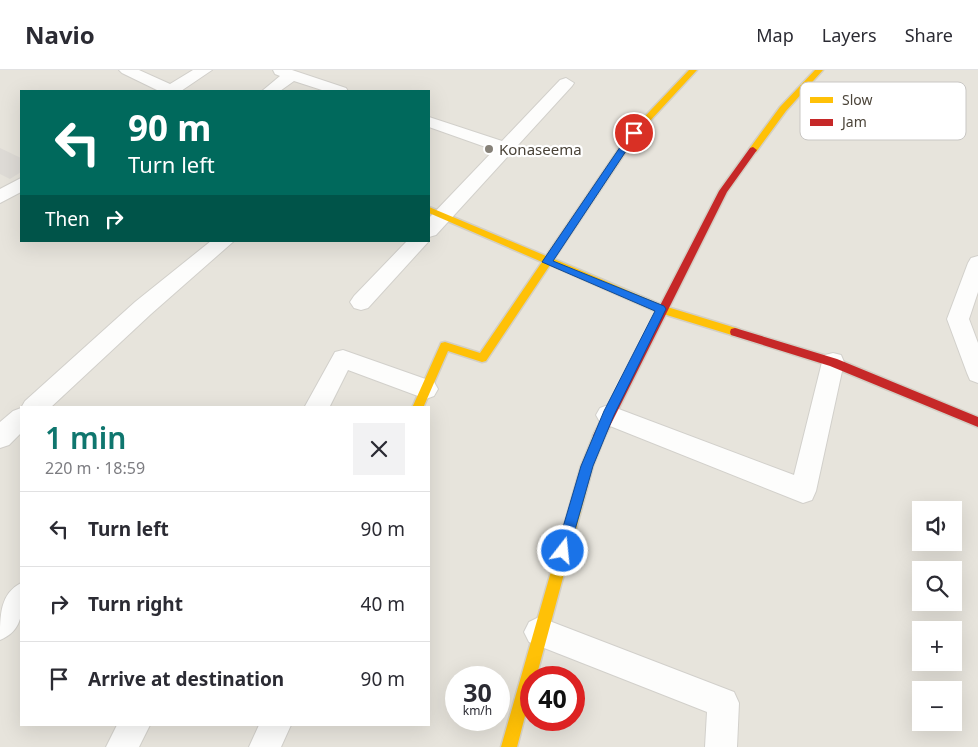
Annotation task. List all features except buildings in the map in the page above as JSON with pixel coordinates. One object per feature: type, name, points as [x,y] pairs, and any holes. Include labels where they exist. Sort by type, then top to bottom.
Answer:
[{"type":"street","points":[[127,70],[168,90]]},
{"type":"street","points":[[172,90],[204,70]]},
{"type":"street","points":[[317,406],[343,360],[422,398],[445,346],[482,358],[634,133],[693,70]]},
{"type":"street","points":[[808,82],[819,70]]},
{"type":"street","points":[[271,90],[286,73],[337,90]]},
{"type":"street","points":[[430,228],[436,213],[506,148],[566,83]]},
{"type":"street","points":[[509,747],[539,632],[587,466],[608,415],[723,191],[783,109],[800,91]]},
{"type":"street","points":[[430,122],[506,148]]},
{"type":"street","points":[[436,213],[547,262],[661,309],[832,362],[978,422]]},
{"type":"street","points":[[35,406],[143,308],[223,242]]},
{"type":"street","points":[[361,302],[418,242]]},
{"type":"street","points":[[978,263],[958,319],[978,373]]},
{"type":"street","points":[[608,415],[802,491],[832,362]]},
{"type":"street","points":[[0,437],[20,419]]},
{"type":"street","points":[[0,625],[20,599]]},
{"type":"street","points":[[539,632],[723,703],[721,747]]},
{"type":"street","points":[[122,747],[133,726]]},
{"type":"street","points":[[266,747],[275,726]]},
{"type":"shaded area","points":[[0,70],[978,70],[978,747],[0,747]]},
{"type":"traffic: slow","points":[[418,406],[445,346],[482,358],[634,133],[693,70]]},
{"type":"traffic: slow","points":[[808,82],[819,70]]},
{"type":"traffic: slow","points":[[753,150],[783,109],[800,91]]},
{"type":"traffic: slow","points":[[430,210],[661,309],[735,332]]},
{"type":"traffic: slow","points":[[509,747],[587,466],[599,436]]},
{"type":"traffic: jam","points":[[599,436],[723,191],[753,150]]},
{"type":"traffic: jam","points":[[735,332],[833,362],[978,422]]},
{"type":"place","name":"Konaseema","points":[[489,149]]},
{"type":"route","points":[[563,551],[587,466],[608,415],[661,309],[547,262],[634,133]]}]
